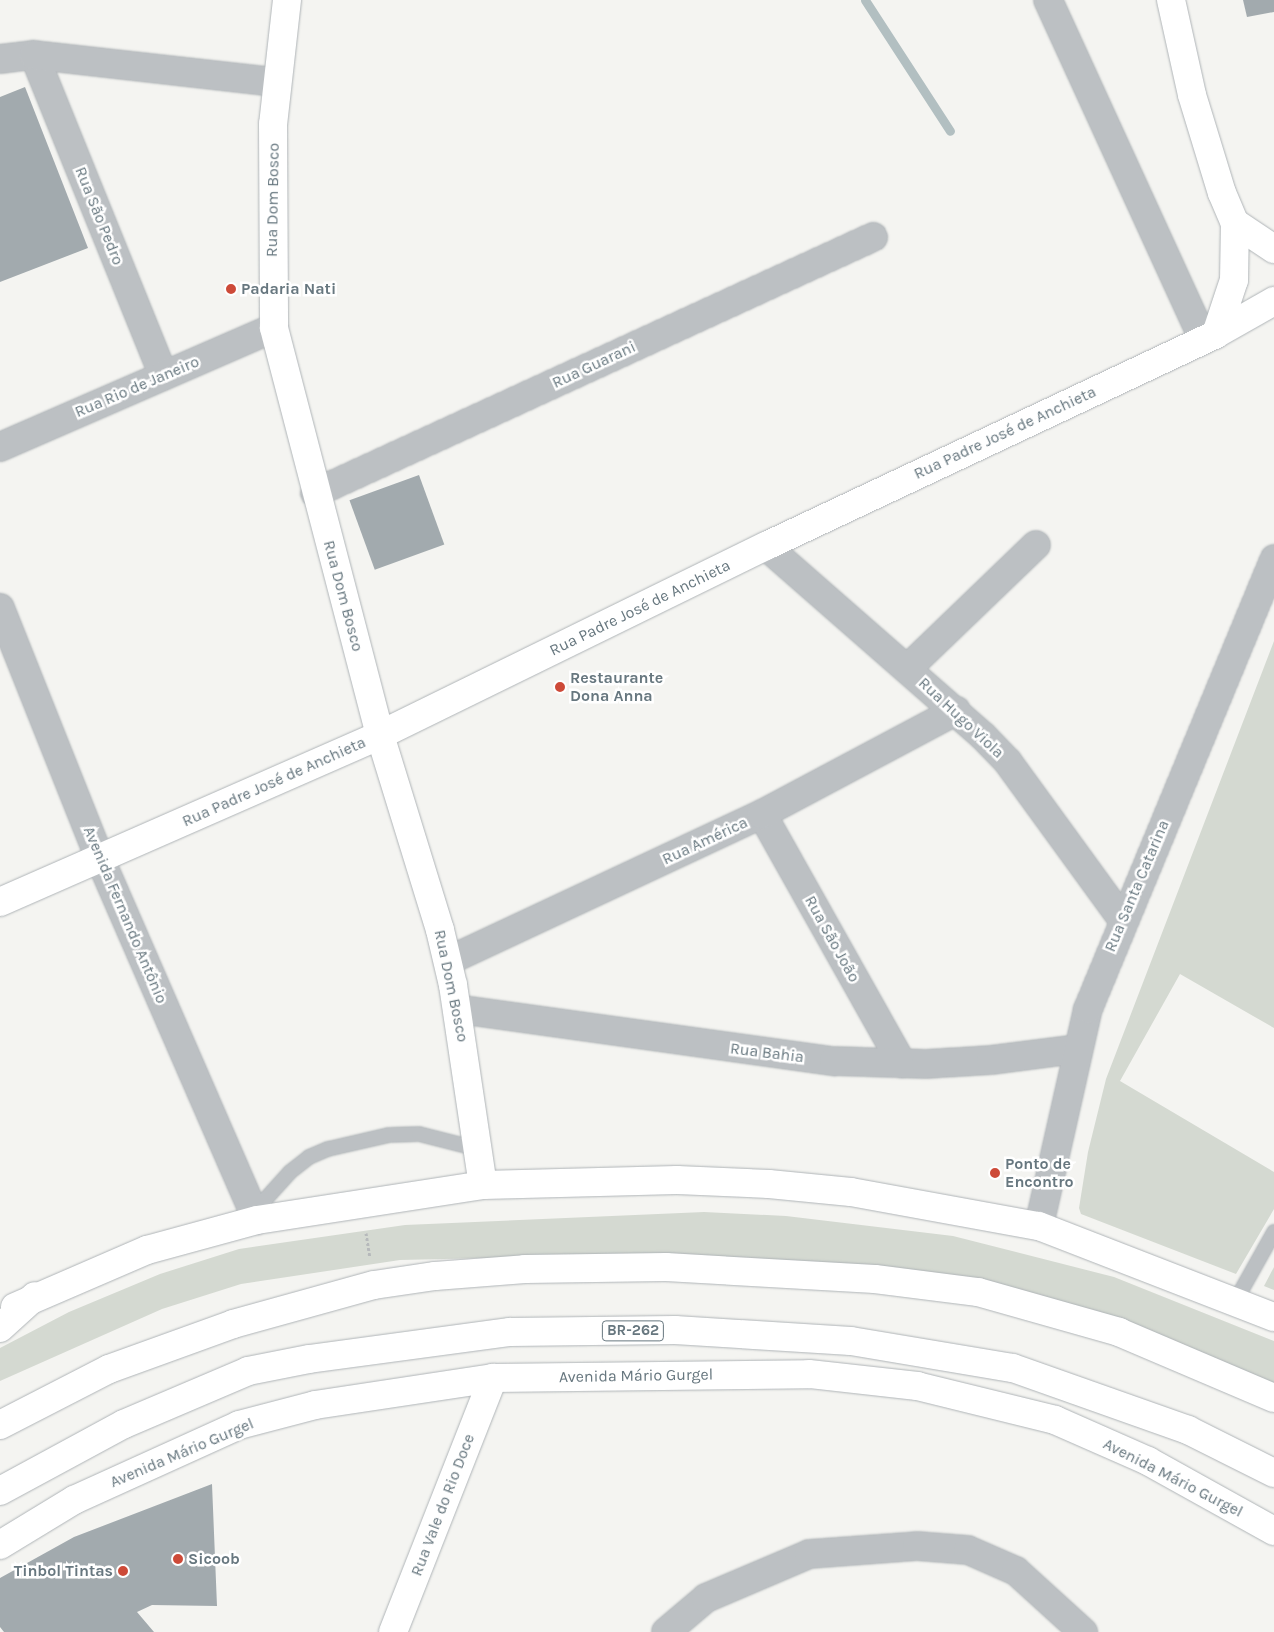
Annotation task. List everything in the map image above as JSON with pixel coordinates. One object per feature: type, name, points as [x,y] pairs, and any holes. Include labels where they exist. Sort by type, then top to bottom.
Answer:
[{"type":"main road","name":"Rua Dom Bosco","points":[[287,0],[276,82],[272,265],[274,328],[380,735],[448,961],[483,1185]]},
{"type":"main road","points":[[1171,0],[1195,104],[1219,184],[1235,223],[1234,280],[1210,337]]},
{"type":"main road","points":[[1235,223],[1274,249]]},
{"type":"main road","name":"Rua Padre José de Anchieta","points":[[0,902],[380,735],[766,546],[1210,337],[1274,301]]},
{"type":"main road","points":[[0,1314],[35,1296],[147,1250],[255,1216],[483,1185],[592,1180],[769,1184],[851,1192],[1039,1226],[1236,1300],[1274,1318]]},
{"type":"main road","points":[[0,1426],[109,1369],[233,1324],[374,1285],[435,1276],[525,1269],[666,1267],[875,1279],[978,1292],[1118,1332],[1274,1398]]},
{"type":"main road","points":[[0,1328],[35,1296]]},
{"type":"main road","name":"BR-262","points":[[0,1491],[124,1424],[248,1371],[309,1359],[510,1332],[675,1330],[851,1341],[1013,1368],[1188,1430],[1274,1473]]},
{"type":"main road","name":"Avenida Mário Gurgel","points":[[0,1545],[74,1500],[239,1425],[316,1405],[493,1378],[809,1374],[917,1386],[1055,1420],[1148,1461],[1274,1531]]},
{"type":"main road","name":"Rua Vale do Rio Doce","points":[[393,1632],[493,1378]]},
{"type":"street","points":[[1048,0],[1210,337]]},
{"type":"street","points":[[0,59],[34,55],[276,82]]},
{"type":"street","name":"Rua São Pedro","points":[[34,55],[164,376]]},
{"type":"street","name":"Rua Guarani","points":[[316,493],[873,237]]},
{"type":"street","name":"Rua Rio de Janeiro","points":[[0,447],[274,328]]},
{"type":"street","points":[[907,669],[1036,545]]},
{"type":"street","name":"Rua Hugo Viola","points":[[766,546],[956,711],[1008,762],[1123,920]]},
{"type":"street","name":"Rua Santa Catarina","points":[[1039,1226],[1088,1009],[1123,920],[1274,559]]},
{"type":"street","name":"Avenida Fernando Antônio","points":[[0,608],[100,859],[255,1216]]},
{"type":"street","name":"Rua América","points":[[448,961],[762,814],[956,711]]},
{"type":"street","name":"Rua São João","points":[[762,814],[902,1063]]},
{"type":"street","name":"Rua Bahia","points":[[457,1009],[834,1062],[902,1063],[991,1060],[1078,1049]]},
{"type":"street","points":[[666,1632],[706,1598],[809,1554],[917,1546],[968,1550],[1016,1571],[1083,1632]]},
{"type":"lane","points":[[255,1216],[290,1172],[309,1157],[328,1149],[389,1135],[419,1134],[478,1150]]},
{"type":"lane","points":[[1236,1300],[1274,1232]]},
{"type":"shaded area","points":[[1274,641],[1274,1028],[1180,974],[1120,1081],[1274,1172],[1274,1209],[1236,1274],[1081,1214],[1079,1208],[1088,1152],[1106,1079]]},
{"type":"shaded area","points":[[704,1212],[786,1216],[953,1236],[1114,1277],[1274,1341],[1274,1385],[1107,1316],[614,1255],[400,1260],[241,1284],[162,1309],[0,1381],[0,1348],[69,1312],[160,1274],[239,1249],[405,1225]]},
{"type":"shaded area","points":[[1274,1267],[1274,1290],[1264,1286]]},
{"type":"building","points":[[1243,0],[1274,0],[1274,12],[1247,17]]},
{"type":"building","points":[[25,87],[88,248],[0,282],[0,97]]},
{"type":"building","points":[[419,475],[444,545],[375,570],[349,500]]},
{"type":"building","points":[[212,1484],[217,1606],[152,1605],[137,1612],[154,1632],[4,1632],[0,1627],[0,1578],[74,1537]]},
{"type":"waterway","points":[[865,0],[950,131]]},
{"type":"place","name":"Padaria Nati","points":[[231,289]]},
{"type":"place","name":"Restaurante Dona Anna","points":[[560,687]]},
{"type":"place","name":"Ponto de Encontro","points":[[995,1173]]},
{"type":"place","name":"Sicoob","points":[[178,1559]]},
{"type":"place","name":"Tinbol Tintas","points":[[123,1571]]}]
